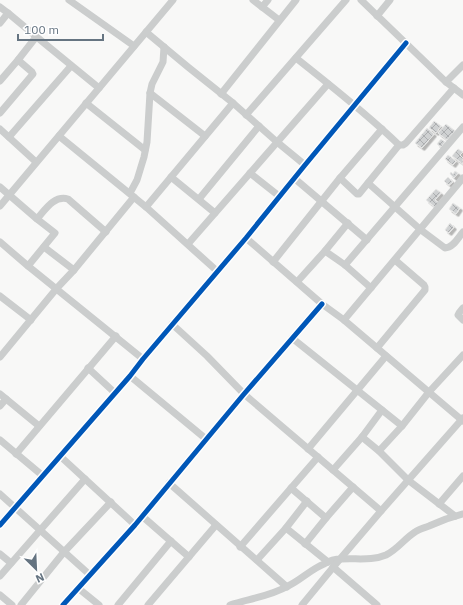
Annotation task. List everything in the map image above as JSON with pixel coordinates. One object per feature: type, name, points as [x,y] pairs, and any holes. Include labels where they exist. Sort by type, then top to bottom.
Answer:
[{"type":"street","points":[[69,0],[134,46]]},
{"type":"street","points":[[0,206],[173,0]]},
{"type":"street","points":[[252,0],[279,20]]},
{"type":"street","points":[[262,7],[268,0]]},
{"type":"street","points":[[221,94],[296,0]]},
{"type":"street","points":[[246,115],[346,0]]},
{"type":"street","points":[[361,0],[446,82],[463,95]]},
{"type":"street","points":[[377,16],[390,0]]},
{"type":"street","points":[[0,7],[99,88]]},
{"type":"street","points":[[0,23],[8,13]]},
{"type":"street","points":[[146,32],[233,103],[305,165]]},
{"type":"street","points":[[0,81],[36,37]]},
{"type":"street","points":[[0,525],[130,376],[143,358],[246,238],[406,43]]},
{"type":"street","points":[[0,357],[56,288],[74,270],[106,232],[132,195],[133,188],[140,173],[145,150],[150,93],[152,84],[163,62],[164,47]]},
{"type":"street","points":[[296,58],[355,105],[398,145]]},
{"type":"street","points":[[0,113],[33,74],[18,60]]},
{"type":"street","points":[[446,82],[463,65]]},
{"type":"street","points":[[9,137],[71,66]]},
{"type":"street","points":[[188,244],[328,84]]},
{"type":"street","points":[[340,178],[357,194],[360,193],[398,145],[403,145],[406,143],[454,88]]},
{"type":"street","points":[[150,93],[205,136]]},
{"type":"street","points":[[86,103],[145,150]]},
{"type":"street","points":[[146,207],[233,103]]},
{"type":"street","points":[[198,199],[259,126]]},
{"type":"street","points":[[344,265],[463,127]]},
{"type":"street","points":[[0,129],[36,162]]},
{"type":"street","points":[[273,262],[340,178],[382,129]]},
{"type":"street","points":[[59,136],[132,195],[217,271]]},
{"type":"street","points":[[250,173],[279,196]]},
{"type":"street","points":[[171,177],[215,213]]},
{"type":"street","points":[[294,178],[367,240]]},
{"type":"street","points":[[344,320],[463,178]]},
{"type":"street","points":[[368,183],[420,230],[444,248],[451,247],[463,232]]},
{"type":"street","points":[[0,187],[56,234],[28,266]]},
{"type":"street","points":[[38,219],[54,201],[64,198],[68,199],[106,232]]},
{"type":"street","points":[[297,282],[348,223]]},
{"type":"street","points":[[230,605],[287,587],[310,571],[330,565],[340,558],[463,419],[344,320],[322,304],[246,238]]},
{"type":"street","points":[[0,242],[143,358]]},
{"type":"street","points":[[44,247],[74,270]]},
{"type":"street","points":[[325,251],[371,288]]},
{"type":"street","points":[[377,348],[425,290],[424,285],[395,260]]},
{"type":"street","points":[[1,299],[30,320]]},
{"type":"street","points":[[64,605],[135,525],[244,394],[322,304]]},
{"type":"street","points":[[463,308],[458,315],[463,320]]},
{"type":"street","points":[[172,324],[207,356],[244,394],[381,511]]},
{"type":"street","points":[[16,454],[116,336]]},
{"type":"street","points":[[292,338],[402,426]]},
{"type":"street","points":[[380,451],[429,392],[463,355]]},
{"type":"street","points":[[308,449],[386,356]]},
{"type":"street","points":[[88,368],[115,393]]},
{"type":"street","points":[[130,376],[206,439]]},
{"type":"street","points":[[0,406],[3,397],[39,426]]},
{"type":"street","points":[[333,470],[382,410]]},
{"type":"street","points":[[362,436],[380,451],[408,480],[455,516]]},
{"type":"street","points":[[0,440],[43,476]]},
{"type":"street","points":[[60,456],[135,525]]},
{"type":"street","points":[[240,546],[318,457]]},
{"type":"street","points":[[439,504],[463,476]]},
{"type":"street","points":[[0,576],[85,479]]},
{"type":"street","points":[[169,484],[287,587]]},
{"type":"street","points":[[305,544],[353,487]]},
{"type":"street","points":[[291,488],[326,518]]},
{"type":"street","points":[[0,494],[90,575]]},
{"type":"street","points":[[257,560],[286,528],[307,501]]},
{"type":"street","points":[[21,605],[64,552],[111,502]]},
{"type":"street","points":[[340,558],[371,559],[380,557],[397,548],[415,532],[448,518],[463,514]]},
{"type":"street","points":[[142,516],[189,557]]},
{"type":"street","points":[[148,605],[216,525]]},
{"type":"street","points":[[286,528],[378,605]]},
{"type":"street","points":[[118,605],[171,541]]},
{"type":"street","points":[[0,554],[11,564]]},
{"type":"street","points":[[302,605],[330,565]]},
{"type":"street","points":[[78,588],[99,605]]},
{"type":"street","points":[[0,595],[12,605]]},
{"type":"building","points":[[434,121],[441,126],[436,133],[429,128]]},
{"type":"building","points":[[446,124],[455,131],[447,140],[438,133]]},
{"type":"building","points":[[427,128],[434,134],[422,148],[415,143]]},
{"type":"building","points":[[441,139],[445,142],[441,147],[437,144]]},
{"type":"building","points":[[458,149],[463,152],[460,155],[463,158],[463,164],[452,156]]},
{"type":"building","points":[[448,155],[456,161],[453,165],[445,159]]},
{"type":"building","points":[[455,171],[458,173],[454,178],[450,174],[451,172],[453,174]]},
{"type":"building","points":[[448,177],[453,182],[449,185],[444,181]]},
{"type":"building","points":[[436,189],[441,193],[435,200],[440,204],[436,208],[426,200]]},
{"type":"building","points":[[453,203],[460,208],[456,214],[449,209]]},
{"type":"building","points":[[450,223],[454,227],[449,233],[445,230]]},
{"type":"cycle path","points":[[0,525],[130,376],[246,238],[406,43]]},
{"type":"cycle path","points":[[63,605],[135,525],[244,394],[322,304]]}]
